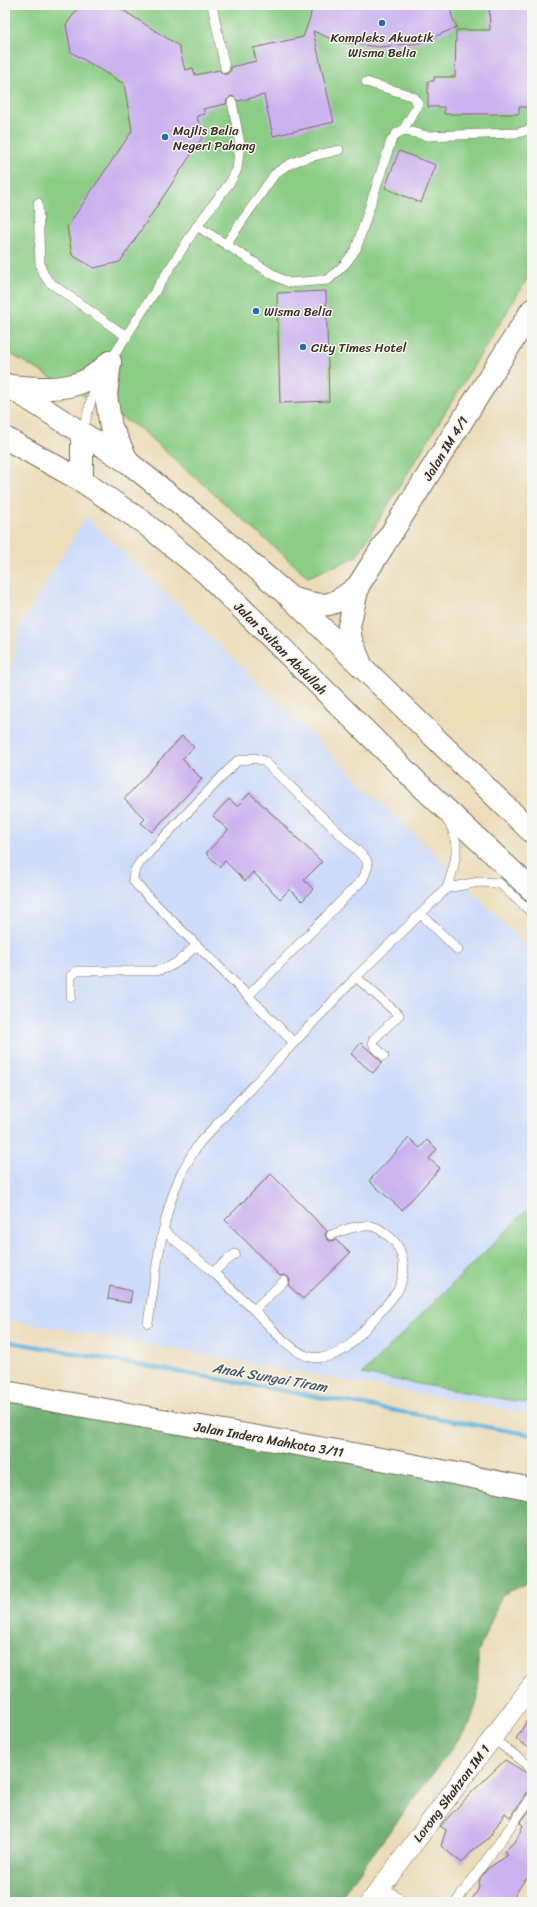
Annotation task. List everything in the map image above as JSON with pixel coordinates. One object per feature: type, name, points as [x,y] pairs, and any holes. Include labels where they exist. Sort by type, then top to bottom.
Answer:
[{"type":"main road","name":"Jalan IM 4/1","points":[[291,598],[311,604],[333,604],[341,601],[358,586],[532,310]]},
{"type":"main road","points":[[7,385],[44,388],[82,382],[96,374],[110,362]]},
{"type":"main road","points":[[110,362],[106,395],[111,427],[129,463]]},
{"type":"main road","points":[[7,385],[129,463],[192,513],[291,598],[532,832]]},
{"type":"main road","points":[[82,433],[82,481]]},
{"type":"main road","name":"Jalan Sultan Abdullah","points":[[5,438],[82,481],[142,522],[206,573],[420,785],[532,890]]},
{"type":"main road","name":"Jalan IM 4/1","points":[[358,586],[349,626],[351,640],[361,665]]},
{"type":"main road","name":"Jalan Indera Mahkota 3/11","points":[[5,1392],[392,1461],[532,1489]]},
{"type":"street","name":"Lorong Shahzan IM 1","points":[[374,1896],[532,1685]]},
{"type":"street","points":[[374,1896],[396,1902]]},
{"type":"lane","points":[[212,5],[225,68]]},
{"type":"lane","points":[[197,226],[277,277],[290,283],[328,280],[345,264],[356,249],[391,141],[396,134],[403,130],[418,105],[415,98],[409,94],[366,82]]},
{"type":"lane","points":[[82,433],[95,387],[197,226],[231,181],[237,169],[240,144],[232,102]]},
{"type":"lane","points":[[403,130],[427,136],[518,133],[532,129]]},
{"type":"lane","points":[[226,244],[274,175],[283,166],[293,161],[339,150]]},
{"type":"lane","points":[[38,202],[40,264],[42,273],[49,282],[127,337]]},
{"type":"lane","points":[[249,995],[363,879],[368,866],[366,859],[264,761],[255,758],[237,761],[140,862],[134,872],[133,880],[196,946],[249,995],[293,1042]]},
{"type":"lane","points":[[148,1323],[164,1231],[178,1180],[188,1160],[200,1142],[356,977],[447,888],[455,866],[456,843],[448,822],[420,785]]},
{"type":"lane","points":[[447,888],[479,882],[499,883],[532,913]]},
{"type":"lane","points":[[421,914],[458,950]]},
{"type":"lane","points":[[71,997],[71,976],[78,971],[154,972],[180,961],[196,946]]},
{"type":"lane","points":[[356,977],[399,1015],[373,1040],[374,1046],[384,1056]]},
{"type":"lane","points":[[164,1231],[213,1272],[294,1349],[303,1355],[313,1358],[331,1356],[346,1348],[398,1291],[403,1276],[404,1263],[401,1249],[389,1235],[375,1227],[355,1227],[331,1234]]},
{"type":"lane","points":[[213,1272],[235,1254]]},
{"type":"lane","points":[[254,1310],[284,1281]]},
{"type":"lane","points":[[492,1738],[532,1768]]},
{"type":"lane","points":[[456,1902],[532,1796]]},
{"type":"shaded area","points":[[86,516],[455,874],[532,952],[532,1414],[5,1319],[5,704],[19,629]]},
{"type":"green space","name":"Wisma Belia","points":[[5,5],[532,5],[532,271],[356,557],[308,577],[139,428],[5,351]]},
{"type":"green space","points":[[532,1205],[532,1404],[362,1374]]},
{"type":"green space","points":[[5,1392],[532,1491],[532,1581],[502,1595],[478,1652],[478,1698],[470,1724],[337,1902],[5,1902]]},
{"type":"building","name":"Majlis Belia Negeri Pahang","points":[[80,5],[115,5],[179,46],[185,70],[193,68],[195,75],[219,70],[223,74],[227,74],[231,70],[231,67],[256,61],[253,48],[303,37],[310,18],[312,5],[450,5],[452,17],[457,27],[420,43],[379,47],[338,42],[313,31],[334,122],[273,136],[264,95],[238,101],[231,96],[227,100],[226,104],[203,109],[205,114],[197,116],[202,138],[120,262],[94,268],[72,255],[67,227],[132,131],[124,84],[71,52],[66,25]]},
{"type":"building","points":[[489,5],[532,5],[532,107],[519,107],[519,114],[444,114],[444,107],[428,107],[428,81],[434,81],[434,77],[455,77],[456,30],[490,30]]},
{"type":"building","points":[[399,151],[436,165],[421,203],[385,188]]},
{"type":"building","name":"City Times Hotel","points":[[326,291],[329,401],[280,403],[277,293]]},
{"type":"building","points":[[182,736],[194,747],[182,759],[202,779],[152,832],[141,823],[145,819],[124,799]]},
{"type":"building","points":[[250,793],[322,862],[304,880],[313,889],[302,901],[290,889],[280,899],[253,872],[245,881],[225,861],[220,867],[206,853],[228,830],[213,816],[229,799],[237,806]]},
{"type":"building","points":[[361,1043],[382,1062],[373,1073],[351,1054]]},
{"type":"building","points":[[409,1138],[420,1148],[427,1140],[437,1149],[429,1159],[440,1168],[402,1210],[369,1181]]},
{"type":"building","points":[[271,1174],[327,1231],[325,1234],[327,1239],[330,1241],[336,1240],[350,1253],[303,1299],[288,1285],[290,1280],[288,1277],[283,1275],[280,1276],[225,1220]]},
{"type":"building","points":[[110,1286],[132,1291],[130,1303],[108,1299]]},
{"type":"building","points":[[532,1712],[532,1750],[516,1739]]},
{"type":"building","points":[[505,1760],[532,1776],[532,1791],[527,1793],[510,1817],[505,1813],[488,1839],[473,1850],[462,1863],[441,1846],[446,1830],[440,1826]]},
{"type":"building","points":[[532,1807],[532,1874],[523,1882],[511,1902],[470,1902],[478,1890],[480,1879],[487,1869],[508,1855],[504,1852],[517,1839],[523,1825],[520,1823]]},
{"type":"waterway","name":"Anak Sungai Tiram","points":[[5,584],[5,615]]},
{"type":"waterway","name":"Anak Sungai Tiram","points":[[5,1341],[532,1435]]},
{"type":"place","name":"Kompleks Akuatik Wisma Belia","points":[[382,23]]},
{"type":"place","name":"Majlis Belia Negeri Pahang","points":[[165,137]]},
{"type":"place","name":"Wisma Belia","points":[[256,311]]},
{"type":"place","name":"City Times Hotel","points":[[303,347]]}]
